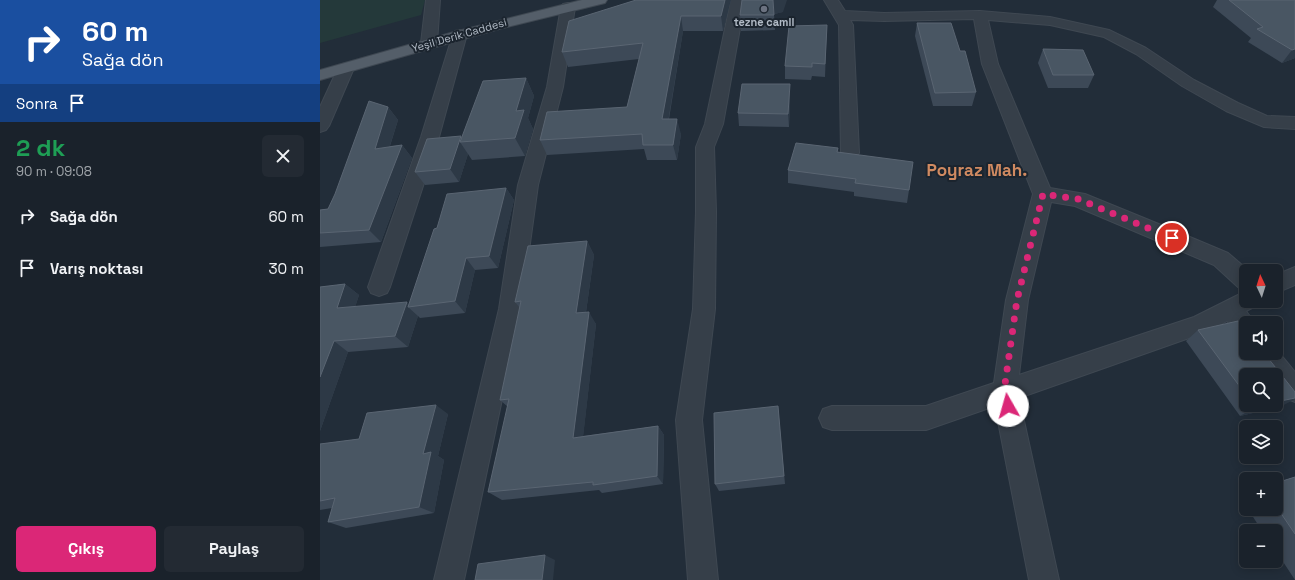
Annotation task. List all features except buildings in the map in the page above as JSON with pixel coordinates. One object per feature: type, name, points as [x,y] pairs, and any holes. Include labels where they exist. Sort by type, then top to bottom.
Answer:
[{"type":"main road","name":"Yeşil Derik Caddesi","points":[[320,75],[460,34],[600,0]]},
{"type":"street","points":[[429,44],[433,0]]},
{"type":"street","points":[[703,580],[689,420],[704,309],[706,212],[705,147],[714,124],[738,0]]},
{"type":"street","points":[[831,0],[846,25],[850,153]]},
{"type":"street","points":[[449,580],[510,309],[528,185],[555,87],[568,7]]},
{"type":"street","points":[[841,15],[884,17],[980,15],[1050,22],[1109,34],[1141,51],[1188,83],[1232,107],[1264,120],[1295,123]]},
{"type":"street","points":[[980,15],[990,64],[1043,194],[1017,300],[1004,391],[1044,580]]},
{"type":"street","points":[[379,287],[430,137],[460,34]]},
{"type":"street","points":[[320,126],[346,68]]},
{"type":"street","points":[[1043,194],[1078,199],[1159,232],[1221,259],[1239,275]]},
{"type":"street","points":[[1283,281],[1295,276]]},
{"type":"street","points":[[832,418],[926,418],[1201,324],[1238,304],[1242,316]]},
{"type":"street","points":[[1271,360],[1295,391]]},
{"type":"green space","points":[[320,0],[425,0],[421,15],[320,43]]},
{"type":"place","name":"tezne camii","points":[[764,9]]},
{"type":"district","name":"Poyraz Mah.","points":[[977,170]]},
{"type":"route","points":[[1008,406],[1004,391],[1017,300],[1043,194],[1078,199],[1172,238]]}]
